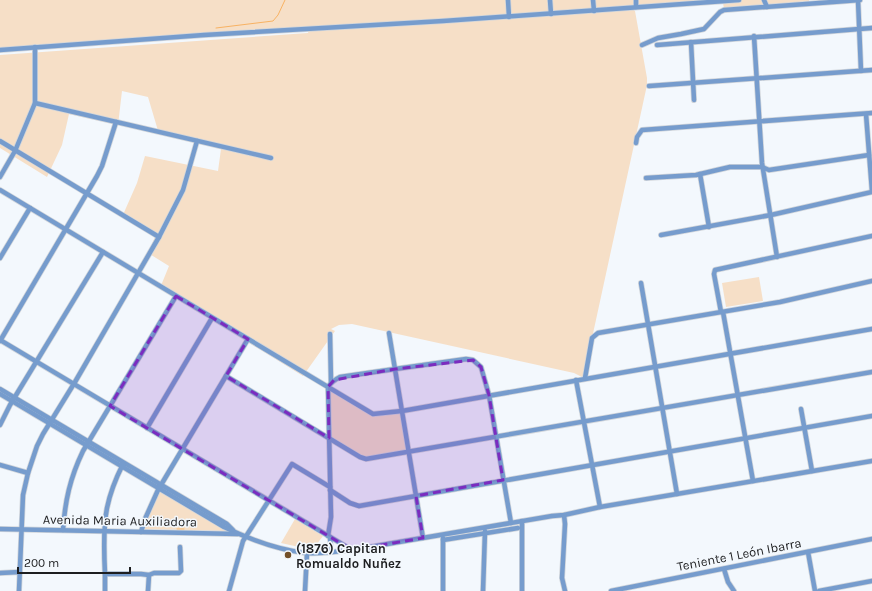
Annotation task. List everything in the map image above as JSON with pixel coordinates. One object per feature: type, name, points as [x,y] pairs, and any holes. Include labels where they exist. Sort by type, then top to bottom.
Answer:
[{"type":"street","points":[[508,0],[509,17]]},
{"type":"street","points":[[550,0],[551,14]]},
{"type":"street","points":[[593,0],[594,10]]},
{"type":"street","points":[[636,0],[636,7]]},
{"type":"street","points":[[0,50],[204,35],[509,17],[636,7],[678,2],[740,0]]},
{"type":"street","points":[[764,0],[767,7]]},
{"type":"street","points":[[642,45],[658,38],[704,29],[720,12],[724,10],[859,0],[861,71]]},
{"type":"street","points":[[721,1],[721,7],[724,10]]},
{"type":"street","points":[[658,45],[754,36],[872,28]]},
{"type":"street","points":[[754,36],[762,167],[777,257]]},
{"type":"street","points":[[691,42],[694,100]]},
{"type":"street","points":[[0,177],[15,151],[35,104],[35,47]]},
{"type":"street","points":[[649,86],[872,70]]},
{"type":"street","points":[[35,104],[271,158]]},
{"type":"street","points":[[636,144],[637,137],[642,130],[872,113]]},
{"type":"street","points":[[661,235],[770,215],[872,191],[866,114]]},
{"type":"street","points":[[116,122],[102,166],[66,230],[0,340],[352,550]]},
{"type":"street","points":[[0,141],[160,237]]},
{"type":"street","points":[[19,591],[22,494],[37,446],[50,421],[74,384],[160,237],[183,190],[197,141]]},
{"type":"street","points":[[646,178],[700,174],[730,167],[762,167],[769,170],[869,155]]},
{"type":"street","points":[[700,174],[709,227]]},
{"type":"street","points":[[0,190],[373,414],[402,411],[872,329]]},
{"type":"street","points":[[0,258],[30,208]]},
{"type":"street","points":[[753,481],[714,271],[872,236]]},
{"type":"street","points":[[0,425],[36,362],[103,252]]},
{"type":"street","points":[[585,378],[592,338],[595,335],[780,302],[872,281]]},
{"type":"street","points":[[641,283],[678,494]]},
{"type":"street","points":[[63,530],[68,490],[74,470],[87,443],[176,296]]},
{"type":"street","points":[[147,428],[212,318]]},
{"type":"street","points":[[389,333],[423,538]]},
{"type":"street","points":[[330,334],[331,382]]},
{"type":"street","points":[[141,532],[150,507],[160,486],[248,339]]},
{"type":"street","points":[[332,552],[329,537],[331,517],[328,387],[331,382],[340,378],[466,359],[473,360],[481,367],[489,395],[495,437],[511,522]]},
{"type":"street","points":[[226,376],[360,457],[366,459],[872,372]]},
{"type":"street","points":[[576,380],[600,507]]},
{"type":"street","points":[[0,389],[50,421],[160,486],[224,527],[246,537],[286,549],[307,553],[332,552],[352,550],[443,534],[520,527]]},
{"type":"street","points":[[0,394],[14,399]]},
{"type":"street","points":[[801,409],[812,471]]},
{"type":"street","points":[[229,591],[240,551],[246,537],[292,464],[350,503],[359,506],[670,450],[872,416]]},
{"type":"street","points":[[443,540],[511,522],[564,515],[600,507],[872,461]]},
{"type":"street","points":[[105,591],[105,531],[108,502],[123,464]]},
{"type":"street","points":[[0,465],[28,473]]},
{"type":"street","points":[[564,515],[565,524],[562,578],[565,591]]},
{"type":"street","points":[[522,521],[520,527],[522,591]]},
{"type":"street","name":"Avenida Maria Auxiliadora","points":[[0,529],[239,534]]},
{"type":"street","points":[[483,591],[485,530]]},
{"type":"street","points":[[443,534],[443,591]]},
{"type":"street","name":"Teniente 1 León Ibarra","points":[[611,591],[872,539]]},
{"type":"street","points":[[105,574],[149,575],[154,573],[180,573],[180,547]]},
{"type":"street","points":[[808,552],[815,591]]},
{"type":"street","points":[[305,591],[307,553]]},
{"type":"street","points":[[724,569],[728,582],[734,591]]},
{"type":"street","points":[[0,573],[20,572]]},
{"type":"street","points":[[148,591],[149,575]]},
{"type":"street","points":[[819,591],[872,581]]},
{"type":"street","points":[[640,585],[641,591]]},
{"type":"highlighted area","points":[[176,296],[248,339],[226,376],[329,438],[328,387],[334,380],[395,369],[473,360],[481,367],[489,395],[503,480],[416,496],[423,538],[352,550],[110,406]]},
{"type":"shaded area","points":[[0,0],[809,1],[724,9],[723,3],[632,9],[635,11],[647,85],[584,375],[582,377],[574,373],[352,324],[339,325],[331,329],[335,331],[303,376],[160,288],[169,266],[148,253],[155,237],[122,217],[137,183],[145,156],[218,171],[221,149],[159,134],[148,97],[122,91],[118,125],[69,114],[62,145],[47,177],[0,148],[0,55],[308,33],[309,30],[0,48]]},
{"type":"shaded area","points":[[759,277],[763,301],[726,307],[722,283]]},
{"type":"shaded area","points":[[330,391],[371,415],[380,416],[400,413],[406,450],[366,457],[359,455],[330,436]]},
{"type":"shaded area","points":[[160,491],[226,531],[145,529],[147,520]]},
{"type":"shaded area","points":[[295,519],[323,536],[313,549],[281,543]]},
{"type":"waterway","points":[[216,28],[273,21],[278,15],[285,0]]},
{"type":"waterway","points":[[177,529],[184,529]]},
{"type":"place","name":"(1876) Capitan Romualdo Nuñez","points":[[288,555]]}]
